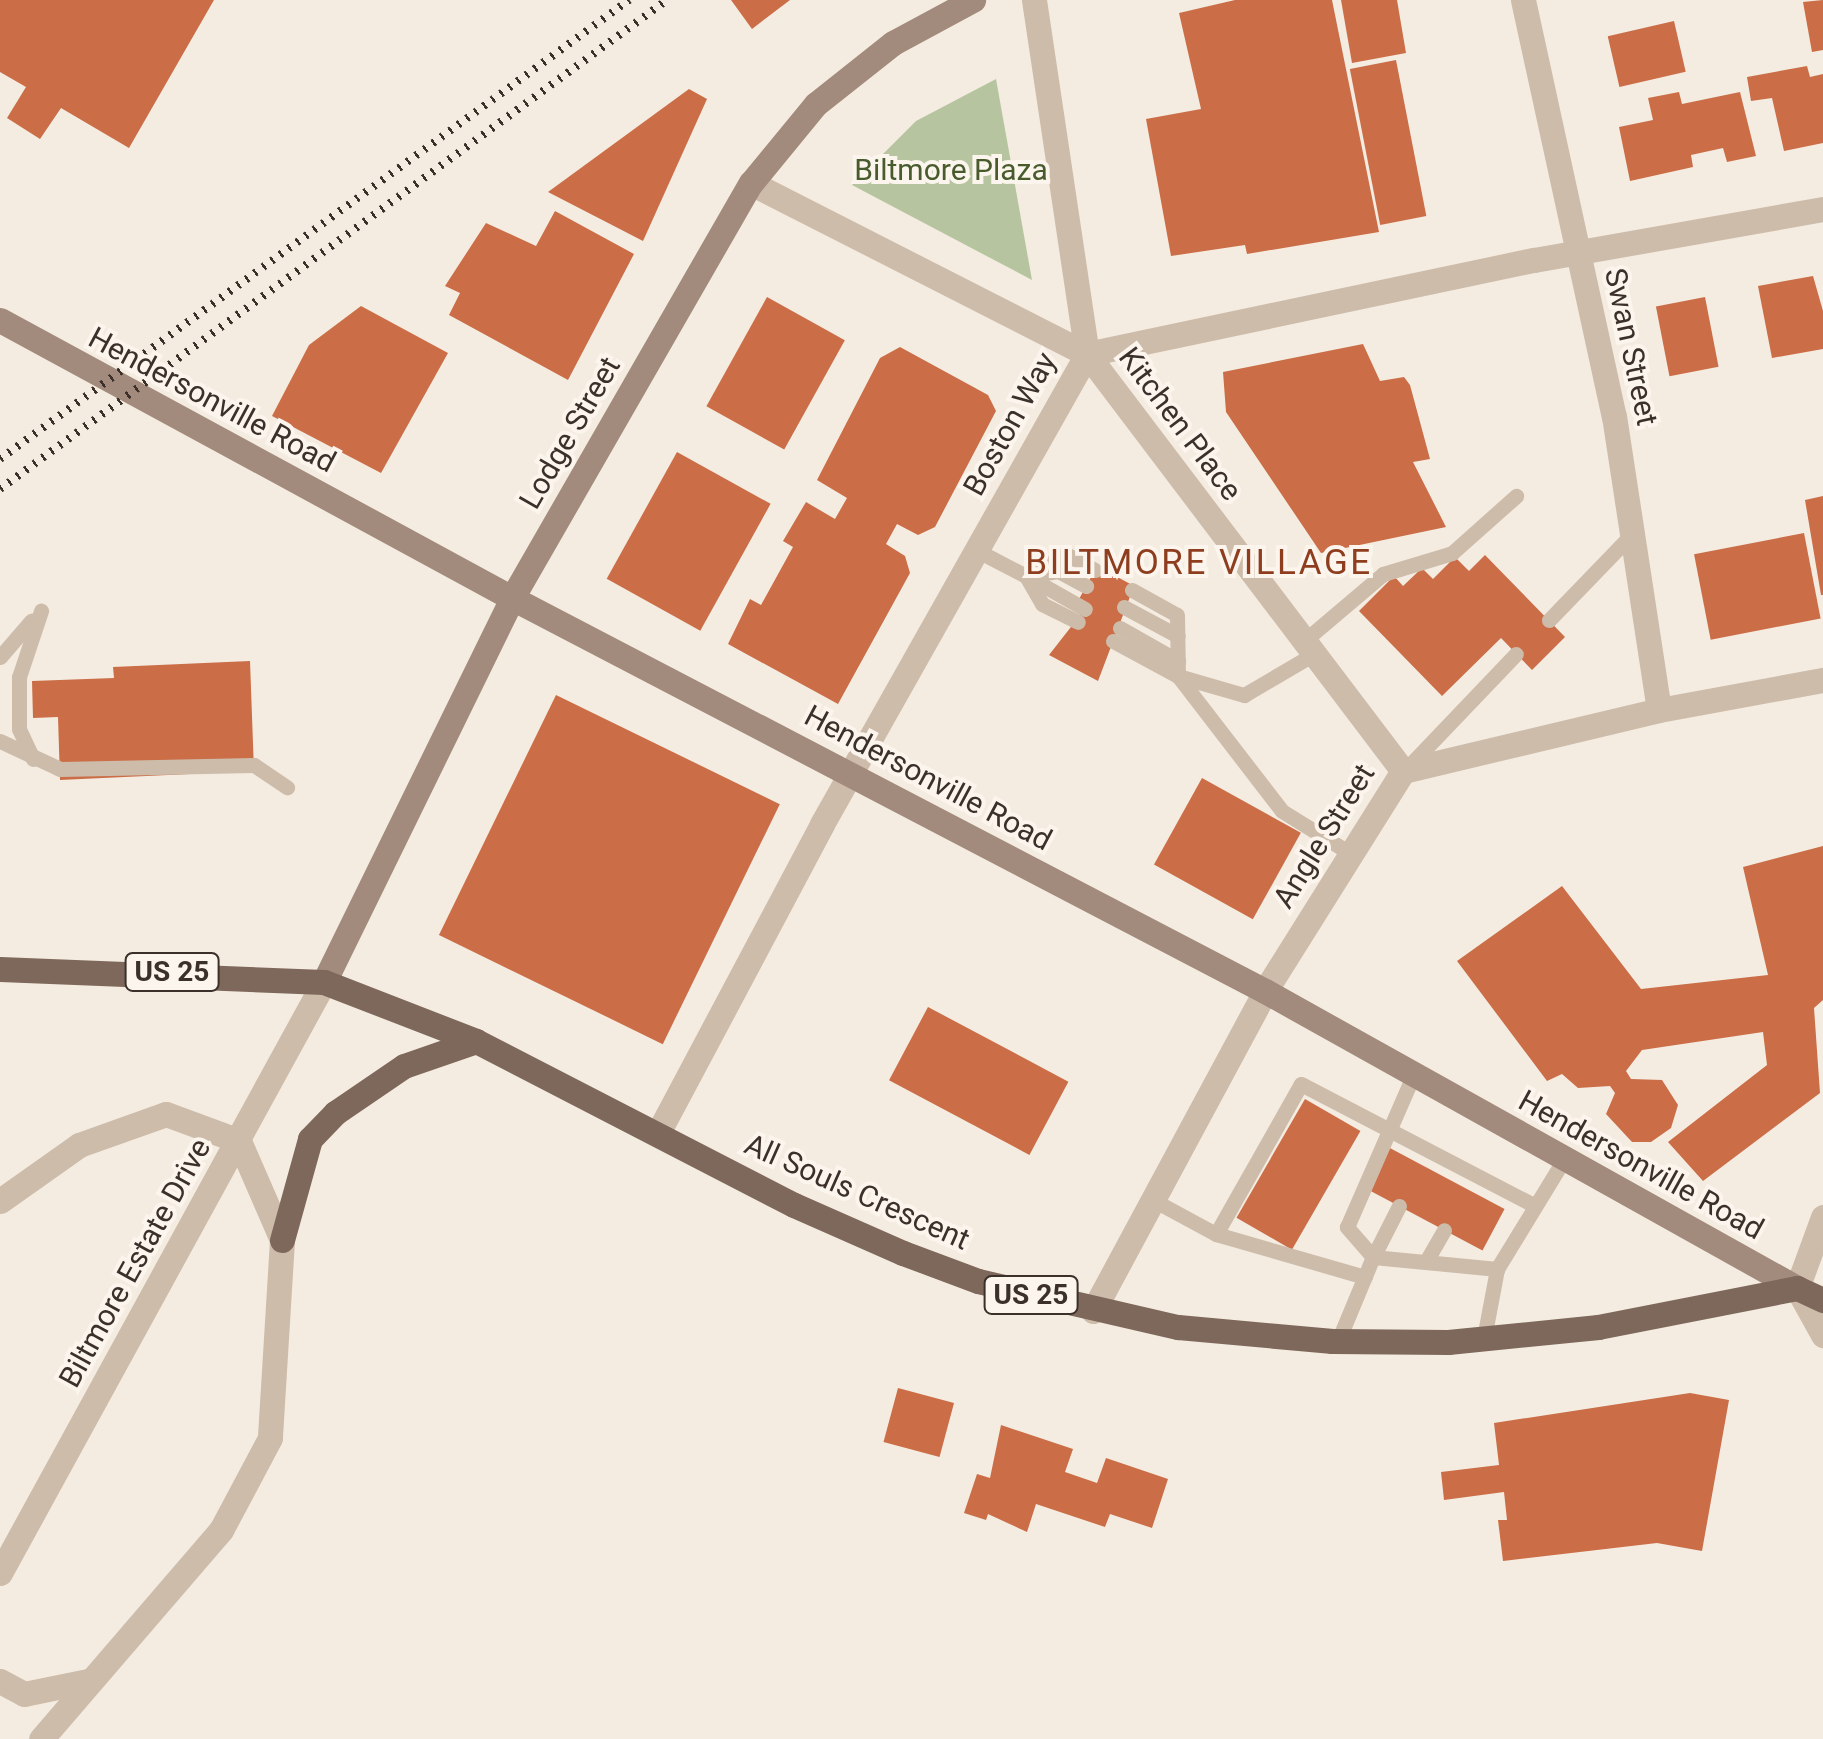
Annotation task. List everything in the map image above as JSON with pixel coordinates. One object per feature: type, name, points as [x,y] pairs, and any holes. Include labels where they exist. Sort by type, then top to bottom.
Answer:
[{"type":"main road","name":"Lodge Street","points":[[324,982],[512,598],[751,183],[816,104],[893,43],[973,0]]},
{"type":"main road","name":"Hendersonville Road","points":[[0,320],[512,598],[1265,991],[1823,1300]]},
{"type":"main road","name":"US 25","points":[[10,968],[324,982]]},
{"type":"main road","name":"All Souls Crescent","points":[[324,982],[476,1040],[794,1206],[903,1253],[978,1282],[1093,1311],[1178,1327],[1338,1341],[1484,1338],[1598,1327],[1797,1288]]},
{"type":"main road","points":[[282,1240],[310,1139],[335,1113],[404,1066],[476,1040]]},
{"type":"street","points":[[1034,0],[1087,354]]},
{"type":"street","name":"Swan Street","points":[[1523,0],[1634,532],[1659,710]]},
{"type":"street","points":[[751,183],[1087,354]]},
{"type":"street","name":"Boston Way","points":[[658,1133],[850,773],[1087,354],[1578,254],[1823,210]]},
{"type":"street","name":"Kitchen Place","points":[[1087,354],[1403,772]]},
{"type":"street","name":"Angle Street","points":[[1093,1311],[1265,991],[1348,852],[1403,772],[1659,710],[1823,680]]},
{"type":"street","name":"Biltmore Estate Drive","points":[[0,1574],[324,982]]},
{"type":"street","points":[[0,1201],[79,1145],[166,1114],[239,1140],[282,1240],[270,1438],[221,1530],[41,1739]]},
{"type":"street","points":[[1823,1217],[1797,1288],[1823,1335]]},
{"type":"street","points":[[0,1681],[24,1694],[92,1680]]},
{"type":"lane","points":[[1117,635],[1178,668],[1244,694],[1309,647],[1383,574],[1452,553],[1516,496]]},
{"type":"lane","points":[[1548,620],[1634,532]]},
{"type":"lane","points":[[976,550],[1026,576],[1042,604],[1082,615]]},
{"type":"lane","points":[[1026,576],[1066,554],[1095,570]]},
{"type":"lane","points":[[1026,576],[1058,571],[1086,586]]},
{"type":"lane","points":[[1132,590],[1178,615],[1178,668],[1282,811],[1348,852]]},
{"type":"lane","points":[[1124,606],[1178,636]]},
{"type":"lane","points":[[0,656],[40,611],[19,678],[18,730],[37,763]]},
{"type":"lane","points":[[1403,772],[1516,654]]},
{"type":"lane","points":[[0,741],[37,763],[60,769],[254,765],[288,787]]},
{"type":"lane","points":[[1414,1074],[1386,1126],[1347,1227],[1373,1257],[1428,1258],[1497,1269]]},
{"type":"lane","points":[[1216,1234],[1300,1084],[1428,1145],[1535,1206]]},
{"type":"lane","points":[[1418,1163],[1428,1145]]},
{"type":"lane","points":[[1484,1338],[1497,1269],[1564,1160]]},
{"type":"lane","points":[[1466,1189],[1475,1172]]},
{"type":"lane","points":[[1153,1200],[1216,1234],[1365,1278]]},
{"type":"lane","points":[[1338,1341],[1399,1206]]},
{"type":"lane","points":[[1428,1258],[1444,1230]]},
{"type":"green space","name":"Biltmore Plaza","points":[[996,79],[1032,280],[852,185],[916,121]]},
{"type":"building","points":[[0,0],[214,0],[129,148],[61,108],[40,139],[7,118],[26,87],[0,72]]},
{"type":"building","points":[[731,0],[790,0],[752,29]]},
{"type":"building","points":[[1235,0],[1332,0],[1379,232],[1247,254],[1245,245],[1171,256],[1146,119],[1201,109],[1179,13]]},
{"type":"building","points":[[1341,0],[1397,0],[1406,53],[1352,63]]},
{"type":"building","points":[[1823,0],[1823,50],[1812,52],[1803,2]]},
{"type":"building","points":[[1674,21],[1686,72],[1619,87],[1608,36]]},
{"type":"building","points":[[1396,60],[1426,216],[1380,225],[1350,69]]},
{"type":"building","points":[[1807,66],[1810,77],[1823,74],[1823,143],[1784,151],[1772,98],[1751,101],[1747,77]]},
{"type":"building","points":[[689,89],[707,99],[643,241],[548,192]]},
{"type":"building","points":[[1679,92],[1682,104],[1740,92],[1756,156],[1727,162],[1723,148],[1691,155],[1693,167],[1630,181],[1619,127],[1653,120],[1648,98]]},
{"type":"building","points":[[555,211],[634,254],[568,380],[449,315],[460,293],[445,286],[486,223],[536,246]]},
{"type":"building","points":[[1813,276],[1823,311],[1823,349],[1772,358],[1758,286]]},
{"type":"building","points":[[767,297],[845,340],[784,449],[706,406]]},
{"type":"building","points":[[1705,297],[1719,367],[1669,376],[1656,307]]},
{"type":"building","points":[[361,306],[448,353],[381,473],[272,416],[309,345]]},
{"type":"building","points":[[1363,344],[1380,381],[1404,377],[1410,385],[1430,459],[1413,462],[1446,527],[1321,553],[1226,412],[1223,372]]},
{"type":"building","points":[[900,347],[988,395],[996,411],[935,527],[918,535],[897,524],[886,544],[905,556],[910,573],[838,704],[728,644],[750,599],[761,605],[793,547],[783,541],[806,502],[835,519],[847,498],[817,480],[880,358]]},
{"type":"building","points":[[677,452],[771,504],[700,631],[607,579]]},
{"type":"building","points":[[1823,496],[1823,595],[1821,595],[1805,500]]},
{"type":"building","points":[[1804,533],[1821,618],[1711,640],[1694,554]]},
{"type":"building","points":[[1485,555],[1565,637],[1532,670],[1501,638],[1442,696],[1359,611],[1394,576],[1403,586],[1422,568],[1433,579],[1455,557],[1469,571]]},
{"type":"building","points":[[1097,566],[1134,586],[1098,681],[1049,655],[1085,609],[1078,601]]},
{"type":"building","points":[[250,661],[254,771],[60,780],[58,717],[33,718],[32,681],[114,678],[113,667]]},
{"type":"building","points":[[556,695],[780,804],[663,1044],[439,935]]},
{"type":"building","points":[[1202,778],[1301,833],[1253,919],[1154,865]]},
{"type":"building","points":[[1823,846],[1823,1000],[1814,1008],[1820,1093],[1703,1181],[1668,1142],[1767,1065],[1763,1032],[1642,1050],[1626,1071],[1631,1079],[1662,1080],[1678,1105],[1671,1128],[1651,1142],[1632,1142],[1606,1114],[1615,1093],[1610,1086],[1578,1088],[1562,1074],[1547,1081],[1457,961],[1562,886],[1641,989],[1768,975],[1743,867]]},
{"type":"building","points":[[928,1007],[1068,1082],[1029,1155],[889,1080]]},
{"type":"building","points":[[1305,1099],[1360,1131],[1292,1250],[1236,1218]]},
{"type":"building","points":[[1388,1147],[1505,1209],[1482,1250],[1366,1188]]},
{"type":"building","points":[[898,1388],[954,1403],[940,1457],[884,1442]]},
{"type":"building","points":[[1690,1393],[1729,1400],[1702,1551],[1657,1543],[1503,1561],[1498,1520],[1507,1520],[1504,1492],[1444,1500],[1441,1472],[1499,1465],[1494,1423]]},
{"type":"building","points":[[1001,1425],[1073,1449],[1065,1472],[1097,1483],[1106,1458],[1168,1479],[1152,1528],[1110,1514],[1105,1527],[1036,1504],[1027,1532],[988,1514],[986,1520],[964,1513],[977,1474],[990,1478]]},
{"type":"railway","points":[[0,459],[629,0]]},
{"type":"railway","points":[[0,489],[667,0]]},
{"type":"district","name":"BILTMORE VILLAGE","points":[[1199,563]]}]
